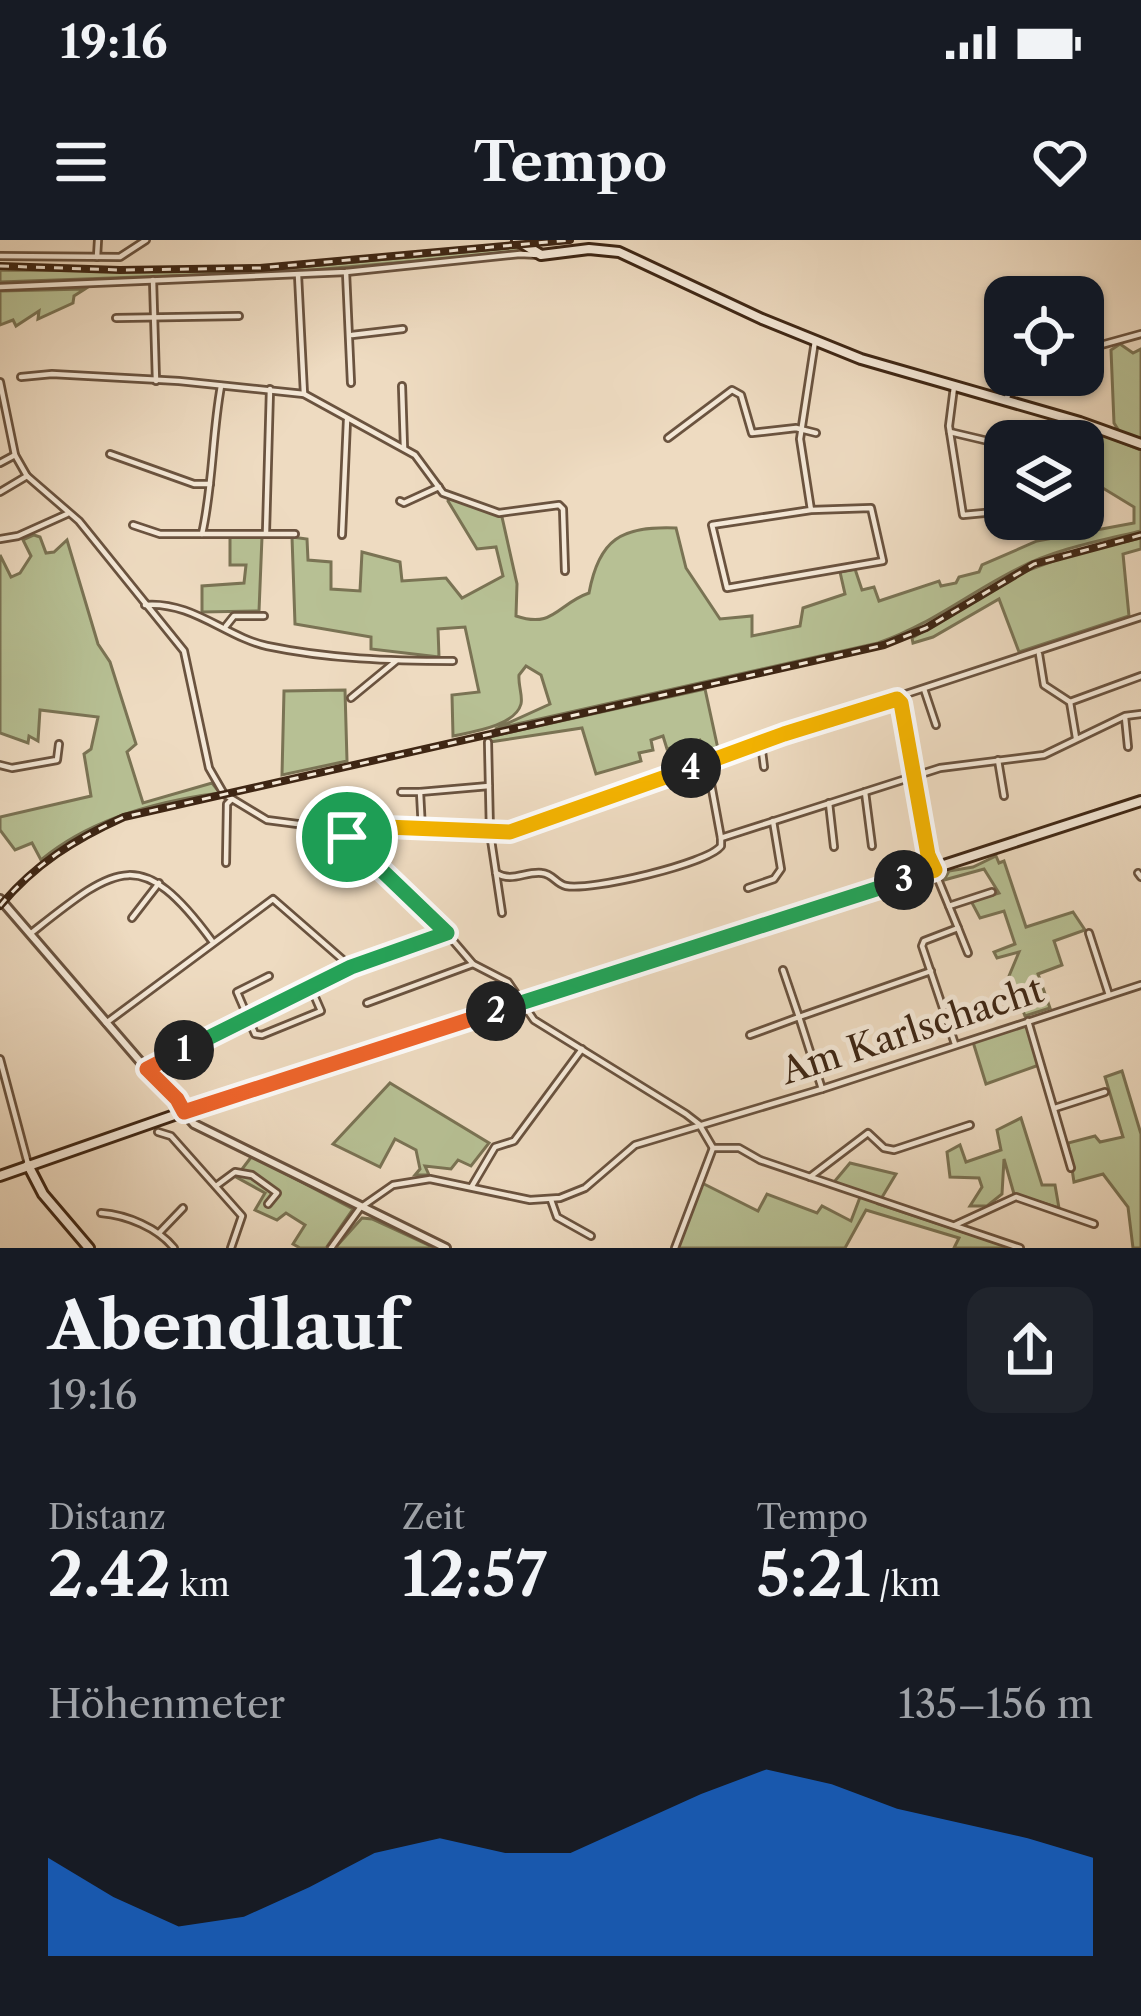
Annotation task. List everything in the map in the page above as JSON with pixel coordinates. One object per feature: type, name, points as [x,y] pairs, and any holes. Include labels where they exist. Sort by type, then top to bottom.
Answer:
[{"type":"main road","points":[[518,240],[541,255],[589,249],[619,252],[861,359],[1141,444]]},
{"type":"main road","points":[[0,1176],[1141,801]]},
{"type":"main road","points":[[28,1165],[43,1194],[89,1248]]},
{"type":"street","points":[[97,257],[98,240]]},
{"type":"street","points":[[0,256],[120,257],[146,240]]},
{"type":"street","points":[[0,286],[298,275],[541,255]]},
{"type":"street","points":[[346,272],[351,383]]},
{"type":"street","points":[[298,275],[304,394]]},
{"type":"street","points":[[153,280],[156,381]]},
{"type":"street","points":[[116,318],[239,316]]},
{"type":"street","points":[[352,335],[403,329]]},
{"type":"street","points":[[1104,344],[1141,334]]},
{"type":"street","points":[[811,510],[801,429],[815,340]]},
{"type":"street","points":[[21,377],[52,374],[304,394],[422,459],[443,493],[499,513],[559,505],[565,571]]},
{"type":"street","points":[[0,382],[15,455],[27,476],[88,532],[184,651],[209,768],[231,800],[267,820],[328,828],[347,837],[447,933],[472,964],[508,982],[534,1020],[700,1124],[712,1148],[675,1248]]},
{"type":"street","points":[[202,536],[220,386]]},
{"type":"street","points":[[402,386],[404,448]]},
{"type":"street","points":[[953,387],[950,432],[963,515],[984,513]]},
{"type":"street","points":[[266,533],[270,389]]},
{"type":"street","points":[[668,438],[732,390],[741,395],[752,433],[801,429],[816,433]]},
{"type":"street","points":[[1006,401],[1008,396]]},
{"type":"street","points":[[393,404],[402,403]]},
{"type":"street","points":[[342,535],[347,418]]},
{"type":"street","points":[[950,432],[984,440]]},
{"type":"street","points":[[110,454],[194,484],[210,484]]},
{"type":"street","points":[[0,463],[15,455]]},
{"type":"street","points":[[0,492],[27,476]]},
{"type":"street","points":[[400,501],[439,487]]},
{"type":"street","points":[[872,508],[883,561],[727,588],[712,524],[811,510],[872,508]]},
{"type":"street","points":[[0,539],[18,536],[68,513]]},
{"type":"street","points":[[133,525],[160,534],[296,533]]},
{"type":"street","points":[[145,604],[200,615],[263,645],[356,660],[453,661]]},
{"type":"street","points":[[226,626],[234,616],[264,616]]},
{"type":"street","points":[[347,837],[361,826],[490,833],[525,829],[760,742],[1141,617]]},
{"type":"street","points":[[1038,652],[1044,686],[1070,702],[1077,739]]},
{"type":"street","points":[[351,698],[396,661]]},
{"type":"street","points":[[1070,702],[1141,676]]},
{"type":"street","points":[[924,688],[936,725]]},
{"type":"street","points":[[897,699],[928,855],[968,953]]},
{"type":"street","points":[[721,838],[957,764],[1033,759],[1124,716],[1141,714]]},
{"type":"street","points":[[1124,716],[1128,748]]},
{"type":"street","points":[[488,742],[490,833],[502,913]]},
{"type":"street","points":[[760,742],[764,766]]},
{"type":"street","points":[[0,766],[57,760],[59,744]]},
{"type":"street","points":[[998,760],[1004,796]]},
{"type":"street","points":[[496,873],[507,879],[541,873],[562,886],[592,885],[710,857],[721,838],[707,762]]},
{"type":"street","points":[[401,792],[489,786]]},
{"type":"street","points":[[420,792],[422,830]]},
{"type":"street","points":[[865,792],[872,846]]},
{"type":"street","points":[[226,863],[227,804],[231,800]]},
{"type":"street","points":[[829,803],[834,847]]},
{"type":"street","points":[[748,888],[774,879],[781,869],[773,821]]},
{"type":"street","points":[[30,934],[73,900],[136,873],[159,883],[188,908],[213,943]]},
{"type":"street","points":[[132,918],[159,883]]},
{"type":"street","points":[[949,906],[992,892]]},
{"type":"street","points":[[0,898],[203,1131],[243,1146],[446,1248]]},
{"type":"street","points":[[106,1023],[273,899],[351,967]]},
{"type":"street","points":[[955,1045],[922,943],[958,928]]},
{"type":"street","points":[[147,1069],[351,967],[447,933]]},
{"type":"street","points":[[1089,933],[1108,995]]},
{"type":"street","points":[[367,1003],[472,964]]},
{"type":"street","points":[[783,970],[822,1090]]},
{"type":"street","points":[[750,1035],[931,971]]},
{"type":"street","points":[[268,976],[237,992],[255,1034],[321,1011],[311,988]]},
{"type":"street","name":"Am Karlschacht","points":[[551,1200],[585,1188],[635,1145],[822,1090],[1141,985]]},
{"type":"street","points":[[1028,1021],[1071,1168]]},
{"type":"street","points":[[472,1186],[496,1147],[514,1141],[582,1049]]},
{"type":"street","points":[[0,1061],[28,1165]]},
{"type":"street","points":[[1055,1108],[1105,1092]]},
{"type":"street","points":[[809,1177],[868,1133],[884,1148],[894,1150],[970,1125]]},
{"type":"street","points":[[158,1132],[170,1136],[243,1219],[230,1248]]},
{"type":"street","points":[[712,1148],[739,1148],[760,1160],[1020,1248]]},
{"type":"street","points":[[216,1186],[239,1171],[277,1192],[268,1204]]},
{"type":"street","points":[[331,1248],[360,1208],[393,1185],[412,1180],[472,1186],[530,1201],[551,1200],[557,1216],[591,1236]]},
{"type":"street","points":[[953,1226],[1016,1197],[1094,1224]]},
{"type":"street","points":[[159,1233],[183,1208]]},
{"type":"street","points":[[101,1214],[116,1215],[159,1233],[174,1248]]},
{"type":"green space","points":[[517,247],[521,252],[301,271],[0,282],[0,270],[257,271]]},
{"type":"green space","points":[[85,289],[74,296],[73,303],[38,319],[39,311],[16,326],[13,320],[0,325],[0,291]]},
{"type":"green space","points":[[1120,344],[1133,353],[1141,349],[1141,442],[1119,431],[1114,423],[1111,350]]},
{"type":"green space","points":[[1104,435],[1141,450],[1141,531],[1104,540],[1104,529],[1134,523],[1134,507],[1104,489]]},
{"type":"green space","points":[[450,495],[502,517],[517,584],[516,616],[529,619],[547,617],[589,593],[606,548],[627,533],[641,530],[676,528],[686,568],[720,619],[752,616],[752,636],[800,626],[803,608],[845,594],[840,572],[855,569],[862,590],[874,587],[879,601],[939,581],[941,586],[956,583],[959,577],[979,572],[982,565],[1037,541],[1103,540],[1032,562],[878,643],[495,729],[550,704],[541,675],[526,666],[519,675],[521,701],[511,718],[453,736],[452,695],[479,692],[465,627],[438,629],[439,657],[371,649],[371,637],[295,624],[292,537],[307,539],[308,560],[331,562],[331,589],[360,591],[362,552],[400,562],[402,581],[446,578],[462,598],[503,576],[496,547],[477,549],[448,501]]},
{"type":"green space","points":[[40,537],[46,553],[67,540],[98,644],[110,662],[136,744],[127,752],[143,803],[212,783],[220,793],[125,814],[81,833],[41,860],[32,843],[15,850],[0,830],[0,817],[91,796],[84,754],[91,749],[98,717],[40,710],[38,741],[29,736],[28,743],[0,733],[0,555],[11,577],[20,573],[31,556],[23,540]]},
{"type":"green space","points":[[230,537],[262,537],[259,611],[202,612],[202,586],[244,583],[246,565],[230,565]]},
{"type":"green space","points":[[1141,538],[1141,549],[1123,554],[1129,616],[1019,652],[999,599],[933,637],[913,643],[912,638],[1026,571],[1072,554]]},
{"type":"green space","points":[[705,689],[718,749],[706,753],[700,740],[667,749],[663,736],[651,740],[653,750],[639,753],[641,761],[596,774],[582,728],[490,742],[489,737]]},
{"type":"green space","points":[[345,690],[347,761],[282,775],[284,691]]},
{"type":"green space","points":[[996,856],[999,863],[1004,861],[1026,927],[1073,912],[1085,930],[1054,941],[1062,965],[1038,974],[1050,1008],[1025,1016],[1009,976],[1019,952],[997,958],[994,952],[1015,944],[1004,911],[980,918],[971,901],[999,893],[984,869],[944,880],[949,871]]},
{"type":"green space","points":[[1026,1025],[1039,1065],[986,1084],[973,1042]]},
{"type":"green space","points":[[1122,1071],[1141,1134],[1141,1248],[1133,1248],[1128,1207],[1103,1174],[1074,1182],[1068,1143],[1095,1136],[1100,1142],[1123,1137],[1105,1077]]},
{"type":"green space","points":[[390,1083],[489,1143],[471,1166],[458,1160],[451,1169],[425,1166],[429,1175],[415,1175],[420,1169],[416,1150],[395,1139],[380,1167],[333,1144]]},
{"type":"green space","points":[[1021,1118],[1042,1185],[1055,1185],[1059,1208],[1014,1194],[1004,1159],[1002,1194],[987,1206],[970,1206],[982,1187],[979,1178],[950,1177],[947,1152],[960,1145],[966,1162],[1001,1150],[997,1130]]},
{"type":"green space","points":[[252,1156],[353,1209],[326,1248],[300,1248],[293,1244],[305,1225],[286,1213],[277,1220],[255,1210],[265,1193],[236,1177]]},
{"type":"green space","points":[[850,1163],[896,1174],[878,1204],[1012,1248],[954,1248],[959,1238],[866,1210],[845,1248],[678,1248],[702,1183],[758,1211],[767,1194],[817,1213],[822,1206],[851,1221],[862,1192],[834,1182]]},
{"type":"green space","points":[[362,1218],[372,1219],[435,1248],[335,1248]]},
{"type":"railway","points":[[0,266],[260,268],[570,240]]},
{"type":"railway","points":[[0,906],[57,854],[124,817],[884,645],[926,628],[1034,564],[1141,535]]},
{"type":"route","points":[[897,699],[935,870],[184,1112],[147,1069],[351,967],[447,933],[347,837],[361,826],[490,833],[525,829],[784,734],[897,699]]}]
